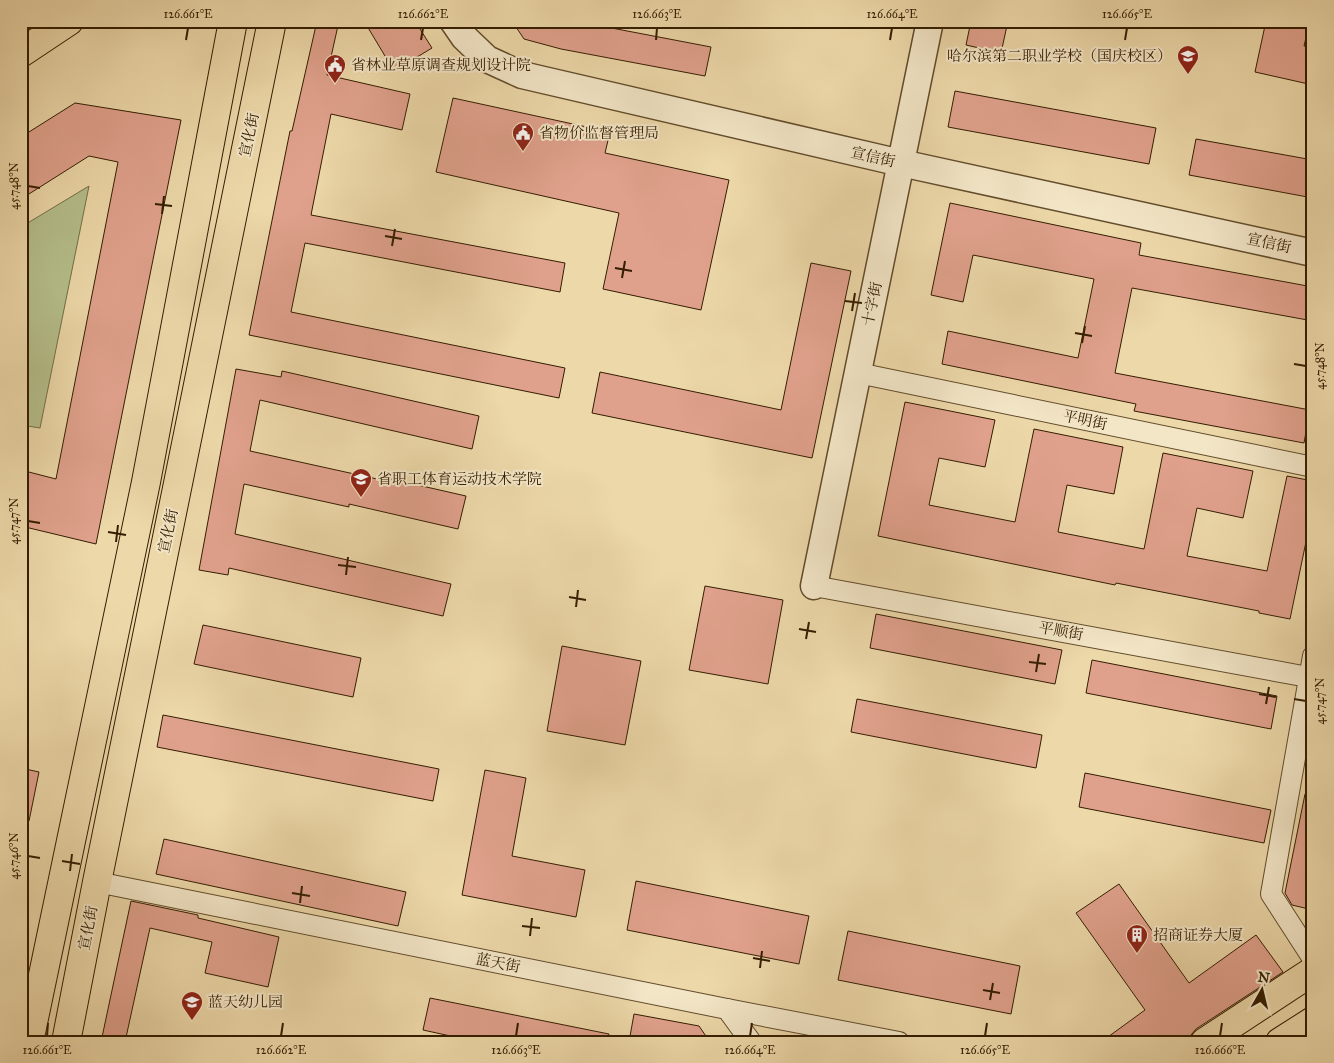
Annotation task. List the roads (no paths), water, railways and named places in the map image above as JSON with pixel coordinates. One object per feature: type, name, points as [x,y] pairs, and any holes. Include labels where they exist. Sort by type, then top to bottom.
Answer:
[{"type":"main road","points":[[21,52],[69,21]]},
{"type":"main road","name":"宣化街","points":[[30,1042],[146,482],[233,21]]},
{"type":"main road","name":"宣化街","points":[[66,1042],[272,21]]},
{"type":"main road","points":[[1205,1042],[1313,971]]},
{"type":"main road","points":[[1280,1042],[1313,1021]]},
{"type":"street","name":"宣信街","points":[[453,21],[464,37],[487,59],[522,75],[901,163],[1313,253]]},
{"type":"street","name":"十字街","points":[[814,586],[930,21]]},
{"type":"street","name":"平明街","points":[[858,373],[1313,467]]},
{"type":"street","name":"平顺街","points":[[814,586],[1308,677]]},
{"type":"street","points":[[1313,656],[1271,894],[1313,959]]},
{"type":"street","name":"蓝天街","points":[[97,882],[899,1042]]},
{"type":"street","points":[[728,1009],[750,1042]]},
{"type":"place","name":"哈尔滨第二职业学校（国庆校区）","points":[[1188,75]]},
{"type":"place","name":"省林业草原调查规划设计院","points":[[335,84]]},
{"type":"place","name":"省物价监督管理局","points":[[523,152]]},
{"type":"place","name":"省职工体育运动技术学院","points":[[361,498]]},
{"type":"place","name":"招商证券大厦","points":[[1137,954]]},
{"type":"place","name":"蓝天幼儿园","points":[[192,1021]]}]
